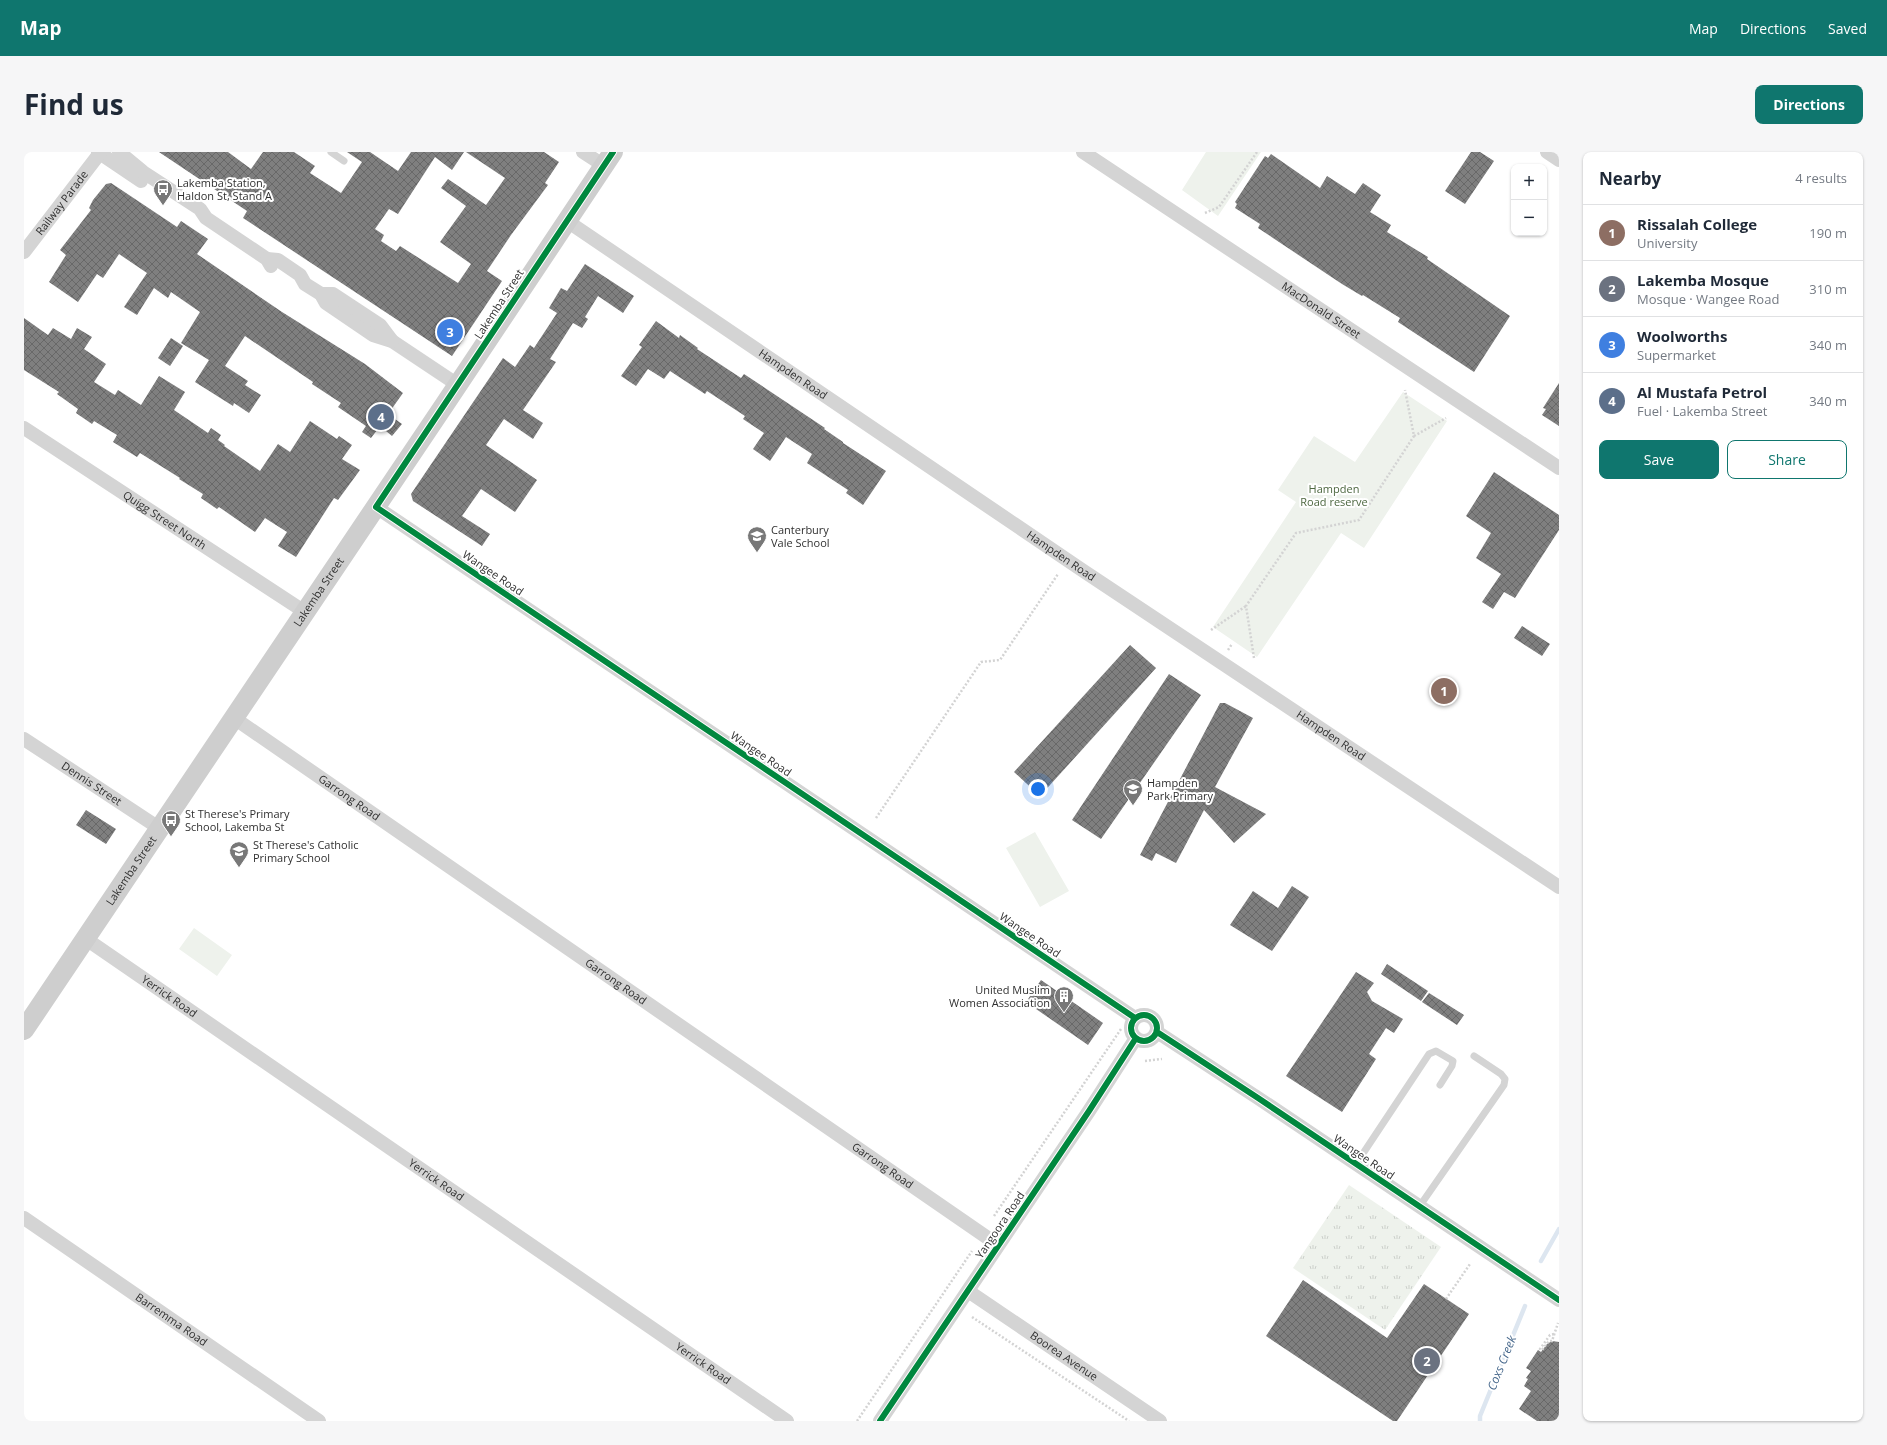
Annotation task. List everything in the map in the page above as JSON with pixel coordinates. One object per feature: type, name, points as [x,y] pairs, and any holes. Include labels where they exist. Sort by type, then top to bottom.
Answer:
[{"type":"main road","name":"Lakemba Street","points":[[24,1030],[306,612],[608,159]]},
{"type":"street","points":[[119,152],[143,172],[200,209],[206,218],[267,259],[278,260],[300,275],[305,284],[321,294],[333,294],[380,325],[392,341],[458,385]]},
{"type":"street","points":[[583,152],[608,159]]},
{"type":"street","name":"MacDonald Street","points":[[1083,152],[1559,468]]},
{"type":"street","points":[[1547,152],[1559,160]]},
{"type":"street","points":[[99,153],[194,217],[206,218]]},
{"type":"street","name":"Railway Parade","points":[[24,252],[99,153]]},
{"type":"street","name":"Hampden Road","points":[[566,221],[1082,570],[1559,887]]},
{"type":"street","name":"Quigg Street North","points":[[24,428],[306,612]]},
{"type":"street","name":"Wangee Road","points":[[376,507],[1135,1018]]},
{"type":"street","name":"Garrong Road","points":[[234,718],[998,1245]]},
{"type":"street","name":"Dennis Street","points":[[24,739],[159,828]]},
{"type":"street","name":"Yerrick Road","points":[[86,939],[787,1421]]},
{"type":"street","points":[[1143,1015],[1151,1017],[1156,1024],[1157,1032],[1155,1036],[1144,1042],[1136,1038],[1131,1029],[1135,1018],[1143,1015]]},
{"type":"street","name":"Wangee Road","points":[[1157,1032],[1559,1300]]},
{"type":"street","name":"Yangoora Road","points":[[880,1421],[1136,1038]]},
{"type":"street","name":"Barremma Road","points":[[24,1218],[319,1421]]},
{"type":"street","name":"Boorea Avenue","points":[[968,1291],[1160,1421]]},
{"type":"lane","points":[[331,152],[344,161]]},
{"type":"lane","points":[[1356,1164],[1429,1054],[1436,1051],[1453,1061],[1452,1066],[1440,1085]]},
{"type":"lane","points":[[1419,1207],[1504,1085],[1505,1079],[1501,1074],[1474,1056]]},
{"type":"path","points":[[1205,213],[1220,207],[1257,152]]},
{"type":"path","points":[[1405,390],[1414,436]]},
{"type":"path","points":[[1212,630],[1246,606],[1296,533],[1359,520],[1414,436],[1446,418]]},
{"type":"path","points":[[876,818],[981,662],[1000,660],[1058,574]]},
{"type":"path","points":[[1246,606],[1254,658]]},
{"type":"path","points":[[1145,1061],[1162,1058]]},
{"type":"path","points":[[1446,1299],[1470,1264]]},
{"type":"path","points":[[1554,1334],[1550,1335],[1540,1349],[1542,1350],[1549,1341],[1552,1341],[1558,1324]]},
{"type":"green space","points":[[1206,152],[1261,152],[1218,216],[1182,190]]},
{"type":"green space","name":"Hampden Road reserve","points":[[1403,392],[1447,421],[1364,548],[1341,533],[1257,657],[1213,627],[1296,502],[1278,490],[1314,436],[1355,462]]},
{"type":"green space","points":[[1035,832],[1069,891],[1040,907],[1006,848]]},
{"type":"green space","points":[[194,928],[232,955],[217,976],[179,949]]},
{"type":"green space","points":[[1349,1185],[1441,1247],[1385,1330],[1293,1268]]},
{"type":"building","points":[[159,152],[228,152],[251,169],[263,152],[294,152],[315,166],[310,173],[341,193],[362,162],[347,152],[370,152],[398,171],[411,152],[464,152],[452,170],[435,157],[398,214],[389,209],[375,229],[384,235],[381,241],[396,251],[400,246],[458,283],[471,264],[440,242],[466,206],[441,188],[448,179],[486,205],[505,178],[466,152],[544,152],[559,162],[545,183],[548,185],[511,235],[487,271],[502,281],[452,356],[243,218],[247,211]]},
{"type":"building","points":[[1471,152],[1480,152],[1494,161],[1465,204],[1445,191]]},
{"type":"building","points":[[1271,154],[1320,188],[1327,176],[1355,194],[1363,183],[1381,195],[1370,212],[1391,225],[1387,232],[1428,257],[1427,259],[1510,316],[1474,372],[1398,322],[1400,318],[1342,284],[1258,228],[1260,224],[1235,208],[1237,204],[1235,202],[1265,156],[1268,158]]},
{"type":"building","points":[[111,183],[177,227],[181,221],[208,239],[197,254],[282,312],[365,364],[403,393],[388,414],[402,424],[392,436],[380,426],[371,438],[362,432],[366,426],[338,407],[341,403],[245,336],[225,366],[248,381],[245,385],[261,395],[249,413],[234,403],[233,406],[195,382],[209,360],[181,343],[200,312],[171,292],[168,298],[154,288],[137,315],[124,307],[147,273],[119,254],[103,278],[97,274],[78,302],[49,282],[66,255],[60,250],[91,210],[89,208],[93,200],[106,184]]},
{"type":"building","points":[[585,264],[634,296],[623,313],[598,296],[585,317],[588,319],[582,328],[573,323],[550,359],[556,362],[523,410],[543,423],[533,439],[504,419],[486,445],[537,480],[515,512],[481,489],[462,516],[490,534],[482,546],[413,501],[411,494],[503,358],[515,367],[530,345],[534,348],[557,313],[549,308],[561,288],[567,291]]},
{"type":"building","points":[[24,318],[48,335],[53,328],[71,339],[77,328],[92,337],[84,349],[106,364],[94,382],[115,395],[118,390],[141,405],[159,376],[185,392],[174,410],[208,433],[211,428],[221,435],[218,440],[225,445],[224,446],[260,471],[278,444],[290,452],[310,421],[337,439],[339,436],[352,445],[342,459],[360,470],[338,500],[334,498],[296,557],[278,546],[287,532],[265,518],[255,532],[219,507],[217,509],[201,498],[203,494],[179,479],[180,478],[140,453],[137,457],[113,442],[117,435],[94,421],[92,424],[76,413],[78,409],[57,394],[59,392],[24,370]]},
{"type":"building","points":[[656,321],[679,338],[680,335],[698,348],[697,349],[741,378],[744,374],[886,471],[863,505],[846,493],[848,490],[807,463],[812,454],[786,437],[770,461],[753,449],[764,433],[743,419],[745,416],[707,391],[705,394],[670,371],[664,379],[648,369],[636,386],[621,376],[642,347],[639,345]]},
{"type":"building","points":[[171,338],[183,346],[170,366],[158,358]]},
{"type":"building","points":[[1559,383],[1559,426],[1542,415],[1546,409],[1543,408]]},
{"type":"building","points":[[1494,472],[1559,515],[1559,530],[1515,598],[1504,592],[1493,609],[1482,602],[1501,574],[1476,558],[1491,533],[1466,516]]},
{"type":"building","points":[[1522,626],[1550,644],[1542,656],[1514,638]]},
{"type":"building","points":[[1130,645],[1156,668],[1040,796],[1014,772]]},
{"type":"building","points":[[1169,674],[1201,695],[1101,839],[1072,820]]},
{"type":"building","points":[[1220,703],[1225,703],[1253,718],[1215,787],[1266,814],[1234,843],[1204,810],[1176,863],[1156,853],[1152,861],[1140,855]]},
{"type":"building","points":[[86,810],[116,829],[106,844],[76,825]]},
{"type":"building","points":[[1292,886],[1309,897],[1272,951],[1230,925],[1253,891],[1278,908]]},
{"type":"building","points":[[1387,964],[1428,991],[1421,1001],[1381,974]]},
{"type":"building","points":[[1356,972],[1374,983],[1367,992],[1372,1001],[1403,1019],[1394,1033],[1386,1028],[1369,1054],[1376,1059],[1342,1112],[1286,1076]]},
{"type":"building","name":"United Muslim Women Association","points":[[1041,980],[1103,1023],[1088,1045],[1026,1002]]},
{"type":"building","points":[[1429,993],[1464,1015],[1457,1025],[1422,1002]]},
{"type":"building","points":[[1303,1280],[1387,1338],[1424,1284],[1469,1314],[1397,1421],[1393,1421],[1266,1336]]},
{"type":"building","points":[[1552,1341],[1559,1342],[1559,1421],[1537,1421],[1519,1409],[1531,1391],[1524,1386],[1528,1379],[1526,1378],[1531,1371],[1526,1368],[1538,1350],[1541,1352],[1547,1344]]},
{"type":"waterway","name":"Coxs Creek","points":[[1541,1261],[1559,1229]]},
{"type":"waterway","name":"Coxs Creek","points":[[1480,1421],[1480,1416],[1525,1306]]},
{"type":"cycle path","points":[[613,152],[376,507],[1135,1018]]},
{"type":"cycle path","points":[[1144,1015],[1153,1019],[1157,1028],[1153,1037],[1144,1041],[1135,1037],[1131,1028],[1135,1019],[1144,1015]]},
{"type":"cycle path","points":[[1157,1032],[1559,1300]]},
{"type":"cycle path","points":[[880,1421],[1089,1111],[1136,1038]]},
{"type":"place","name":"Lakemba Station, Haldon St, Stand A","points":[[163,206]]},
{"type":"place","name":"Woolworths","points":[[450,332]]},
{"type":"place","name":"Al Mustafa Petrol","points":[[381,417]]},
{"type":"place","name":"Canterbury Vale School","points":[[757,553]]},
{"type":"place","name":"Rissalah College","points":[[1444,691]]},
{"type":"place","name":"Hampden Park Primary","points":[[1133,806]]},
{"type":"place","name":"St Therese's Primary School, Lakemba St","points":[[171,837]]},
{"type":"place","name":"St Therese's Catholic Primary School","points":[[239,868]]},
{"type":"place","name":"United Muslim Women Association","points":[[1064,1013]]},
{"type":"place","name":"Lakemba Mosque","points":[[1427,1361]]}]
